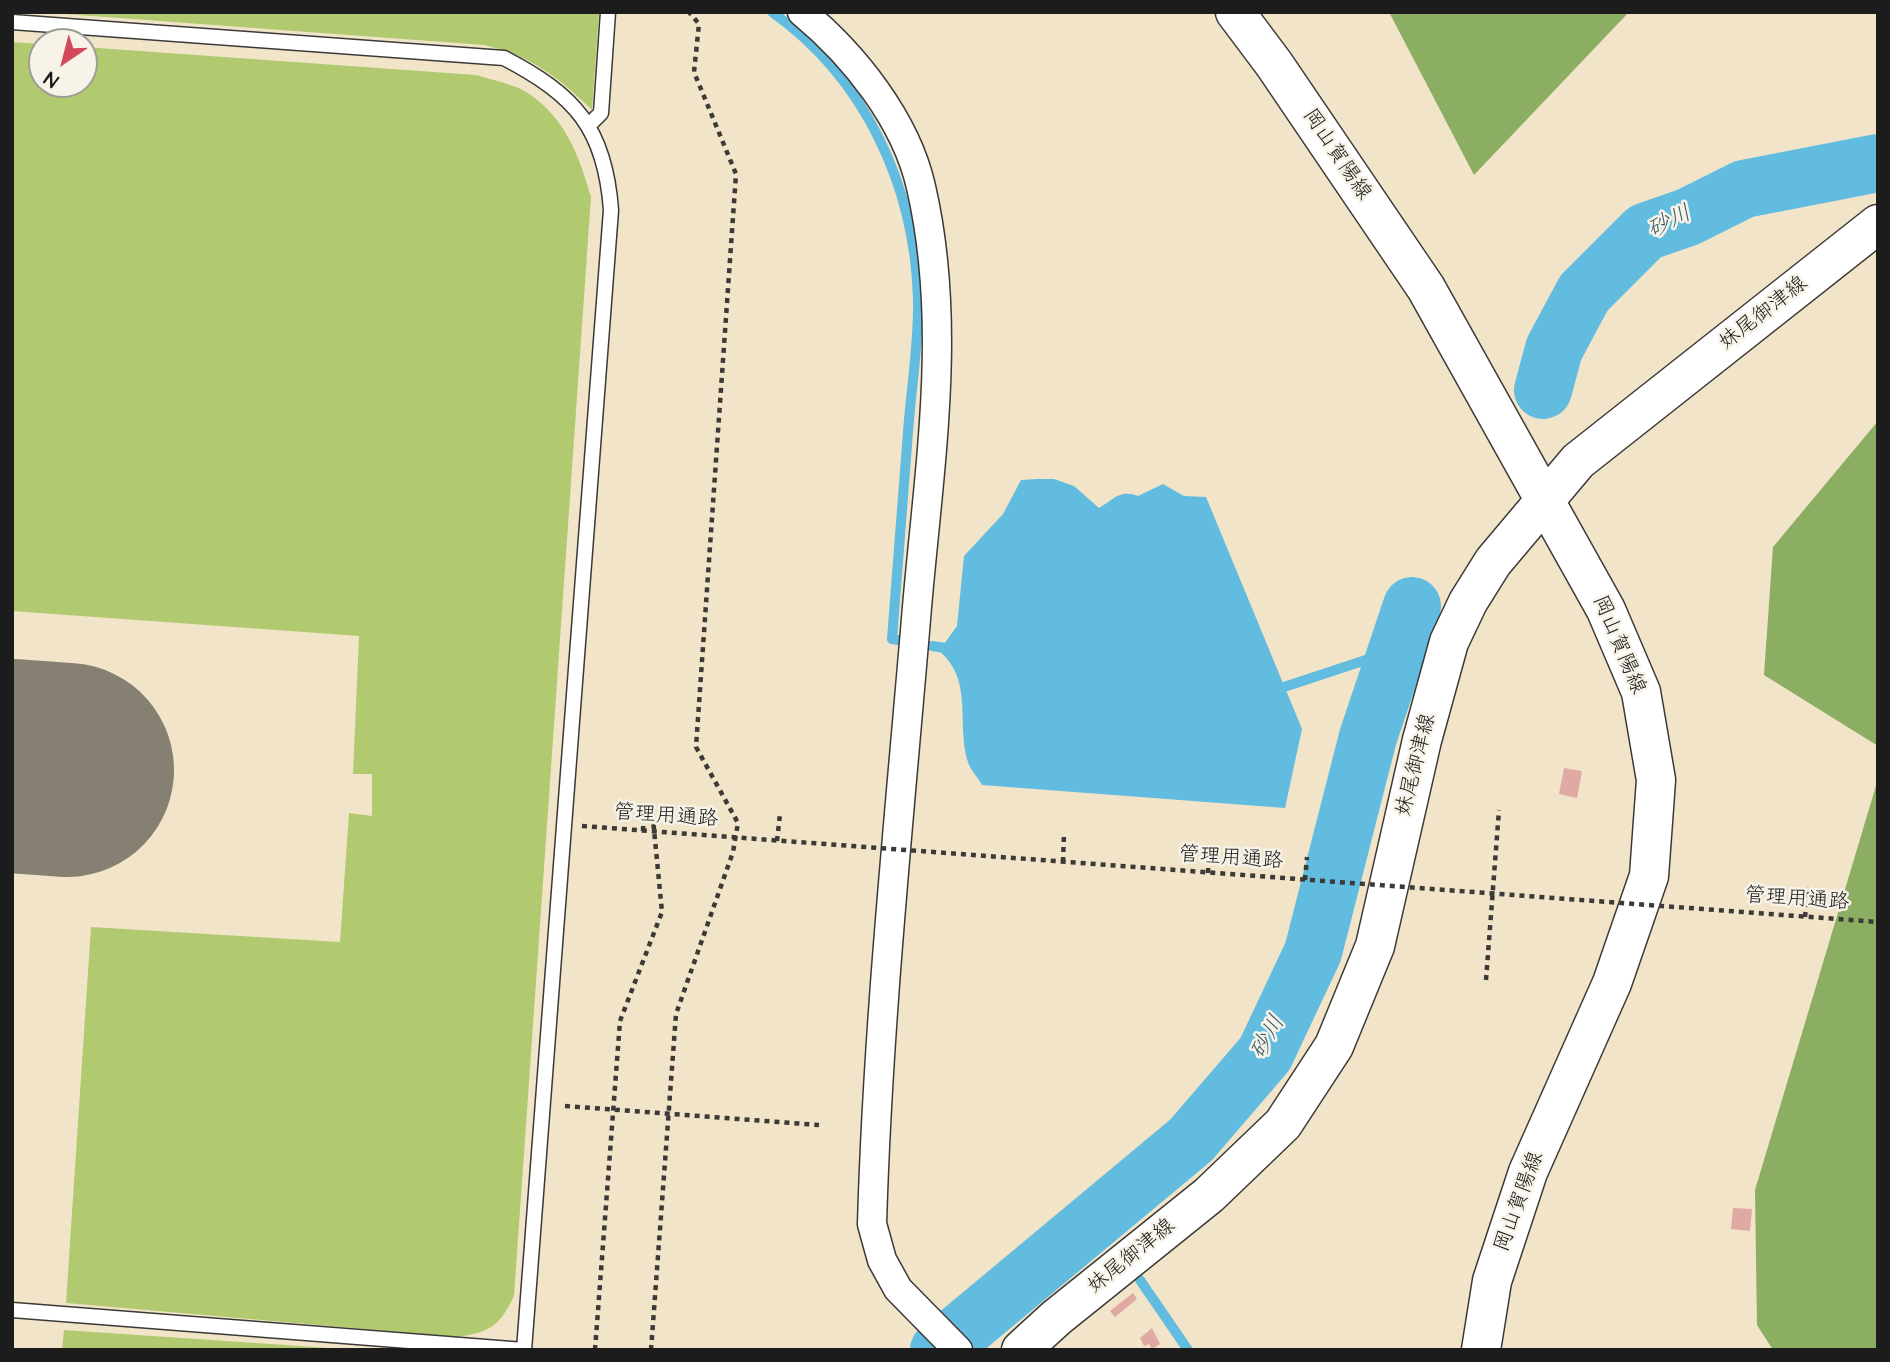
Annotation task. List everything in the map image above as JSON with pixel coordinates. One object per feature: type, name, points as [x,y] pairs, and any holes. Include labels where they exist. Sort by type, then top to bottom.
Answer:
[{"type":"main road","name":"岡山賀陽線","points":[[1235,12],[1275,64],[1426,288],[1543,502],[1606,610],[1640,692],[1656,780],[1649,876],[1612,984],[1528,1172],[1492,1281],[1481,1350]]},
{"type":"main road","name":"妹尾御津線","points":[[1021,1350],[1056,1318],[1209,1195],[1283,1124],[1334,1046],[1375,946],[1422,740],[1449,642],[1468,602],[1493,562],[1578,461],[1878,224]]},
{"type":"street","points":[[802,12],[829,35],[861,72],[907,148],[920,184],[937,280],[931,455],[898,831],[872,1223],[882,1260],[898,1289],[949,1342]]},
{"type":"lane","points":[[588,126],[601,113],[608,12]]},
{"type":"lane","points":[[12,22],[504,58],[542,78],[573,105],[588,126],[608,173],[611,210],[524,1350],[12,1310]]},
{"type":"path","points":[[651,1350],[676,1014],[733,852],[738,823],[696,747],[736,174],[694,72],[699,24],[689,12]]},
{"type":"path","points":[[643,831],[644,804]]},
{"type":"path","points":[[596,1350],[620,1021],[662,912],[652,810]]},
{"type":"path","points":[[1486,980],[1499,810]]},
{"type":"path","points":[[777,841],[779,814]]},
{"type":"path","name":"管理用通路","points":[[583,826],[1878,922]]},
{"type":"path","points":[[1063,862],[1064,834]]},
{"type":"path","points":[[1208,873],[1209,845]]},
{"type":"path","points":[[1306,880],[1307,857]]},
{"type":"path","points":[[1805,917],[1808,887]]},
{"type":"path","points":[[543,1105],[819,1125]]},
{"type":"green space","points":[[38,12],[599,12],[592,110],[567,87],[530,61],[484,45]]},
{"type":"green space","points":[[1389,12],[1629,12],[1474,175]]},
{"type":"green space","points":[[12,42],[28,43],[28,98],[98,98],[98,48],[476,75],[528,93],[552,114],[576,152],[591,197],[514,1296],[503,1315],[486,1330],[457,1337],[66,1303],[91,927],[340,942],[349,813],[372,816],[372,774],[353,774],[359,636],[12,611]]},
{"type":"green space","points":[[1878,421],[1878,746],[1764,675],[1773,547]]},
{"type":"green space","points":[[1878,779],[1878,1350],[1773,1350],[1757,1325],[1755,1190]]},
{"type":"green space","points":[[64,1330],[359,1350],[62,1350]]},
{"type":"water","points":[[1054,479],[1074,486],[1099,508],[1121,495],[1138,496],[1163,484],[1184,496],[1206,497],[1302,729],[1285,808],[982,785],[970,768],[965,748],[957,675],[939,651],[957,626],[964,556],[1003,514],[1021,480]]},
{"type":"building","points":[[1564,768],[1582,771],[1577,798],[1559,794]]},
{"type":"building","points":[[1733,1208],[1752,1209],[1750,1231],[1731,1229]]},
{"type":"building","points":[[1133,1293],[1137,1299],[1115,1317],[1110,1311]]},
{"type":"building","points":[[1152,1328],[1160,1344],[1152,1349],[1149,1344],[1144,1346],[1140,1338]]},
{"type":"waterway","points":[[772,12],[805,39],[834,69],[858,102],[879,138],[895,176],[907,216],[915,258],[918,316],[892,639],[898,640]]},
{"type":"waterway","name":"砂川","points":[[1543,390],[1554,349],[1584,293],[1645,232],[1688,217],[1744,189],[1878,163]]},
{"type":"waterway","name":"砂川","points":[[939,1350],[1191,1140],[1265,1054],[1313,952],[1368,737],[1412,606]]},
{"type":"waterway","points":[[932,646],[952,649]]},
{"type":"waterway","points":[[1275,690],[1396,650]]},
{"type":"waterway","points":[[1097,1219],[1104,1229]]},
{"type":"waterway","points":[[1140,1280],[1188,1350]]},
{"type":"runway","points":[[12,766],[67,770]]}]
